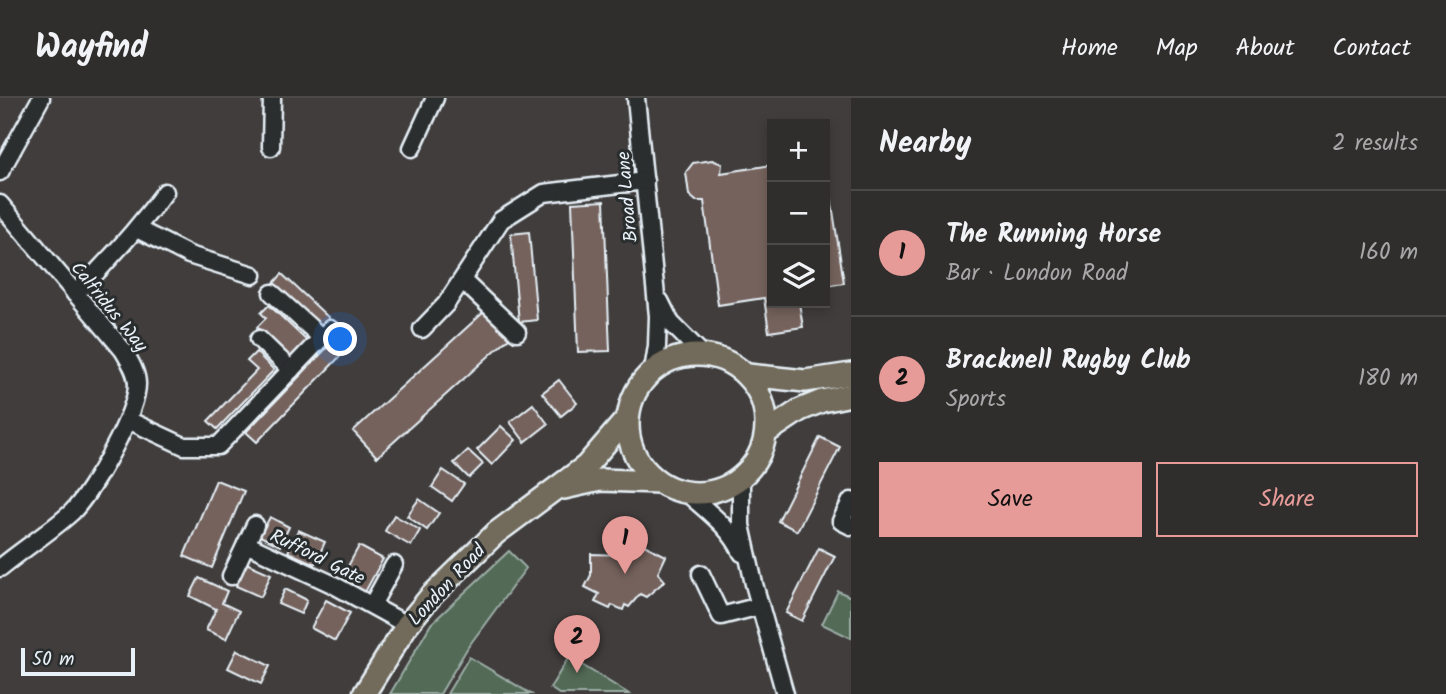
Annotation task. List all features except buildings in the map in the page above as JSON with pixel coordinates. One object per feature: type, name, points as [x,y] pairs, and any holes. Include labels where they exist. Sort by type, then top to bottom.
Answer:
[{"type":"main road","points":[[702,354],[725,359],[748,375],[763,400],[767,432],[753,466],[741,478],[713,492],[688,493],[674,490],[659,482],[642,468],[633,453],[628,416],[642,384],[653,371],[667,360],[682,355],[702,354]]},
{"type":"main road","points":[[748,375],[805,381],[851,374]]},
{"type":"main road","points":[[767,432],[800,410],[822,401],[851,395]]},
{"type":"main road","name":"London Road","points":[[364,694],[407,625],[431,596],[488,540],[586,466],[628,416]]},
{"type":"main road","name":"London Road","points":[[550,494],[586,481],[659,482]]},
{"type":"street","points":[[0,172],[41,98]]},
{"type":"street","points":[[271,147],[272,98]]},
{"type":"street","points":[[412,148],[435,98]]},
{"type":"street","name":"Broad Lane","points":[[636,98],[656,292],[658,330],[653,371]]},
{"type":"street","points":[[422,329],[463,281],[501,220],[544,193],[645,181]]},
{"type":"street","points":[[75,294],[106,265],[165,192]]},
{"type":"street","name":"Calfridus Way","points":[[0,204],[123,350],[133,367],[137,384],[128,420],[94,482],[73,511],[0,568]]},
{"type":"street","points":[[137,229],[189,255],[253,275]]},
{"type":"street","points":[[463,281],[517,332]]},
{"type":"street","name":"Broad Lane","points":[[656,292],[671,323],[702,354]]},
{"type":"street","points":[[128,420],[184,446],[218,446],[326,334],[272,293]]},
{"type":"street","points":[[259,339],[291,370]]},
{"type":"street","points":[[741,478],[741,525],[785,694]]},
{"type":"street","points":[[688,493],[731,534],[752,574]]},
{"type":"street","points":[[851,501],[841,521],[851,526]]},
{"type":"street","name":"Rufford Gate","points":[[231,576],[255,525]]},
{"type":"street","name":"Rufford Gate","points":[[246,544],[372,605],[407,625]]},
{"type":"street","name":"Rufford Gate","points":[[372,605],[394,565]]},
{"type":"street","points":[[701,574],[720,616],[760,606]]},
{"type":"green space","points":[[509,551],[526,568],[468,647],[440,694],[390,694],[431,624]]},
{"type":"green space","points":[[838,591],[851,597],[851,638],[822,624]]},
{"type":"green space","points":[[469,657],[531,694],[447,694]]},
{"type":"green space","points":[[569,657],[629,694],[559,694],[550,688]]},
{"type":"place","name":"The Running Horse","points":[[625,574]]},
{"type":"place","name":"Bracknell Rugby Club","points":[[577,673]]}]
